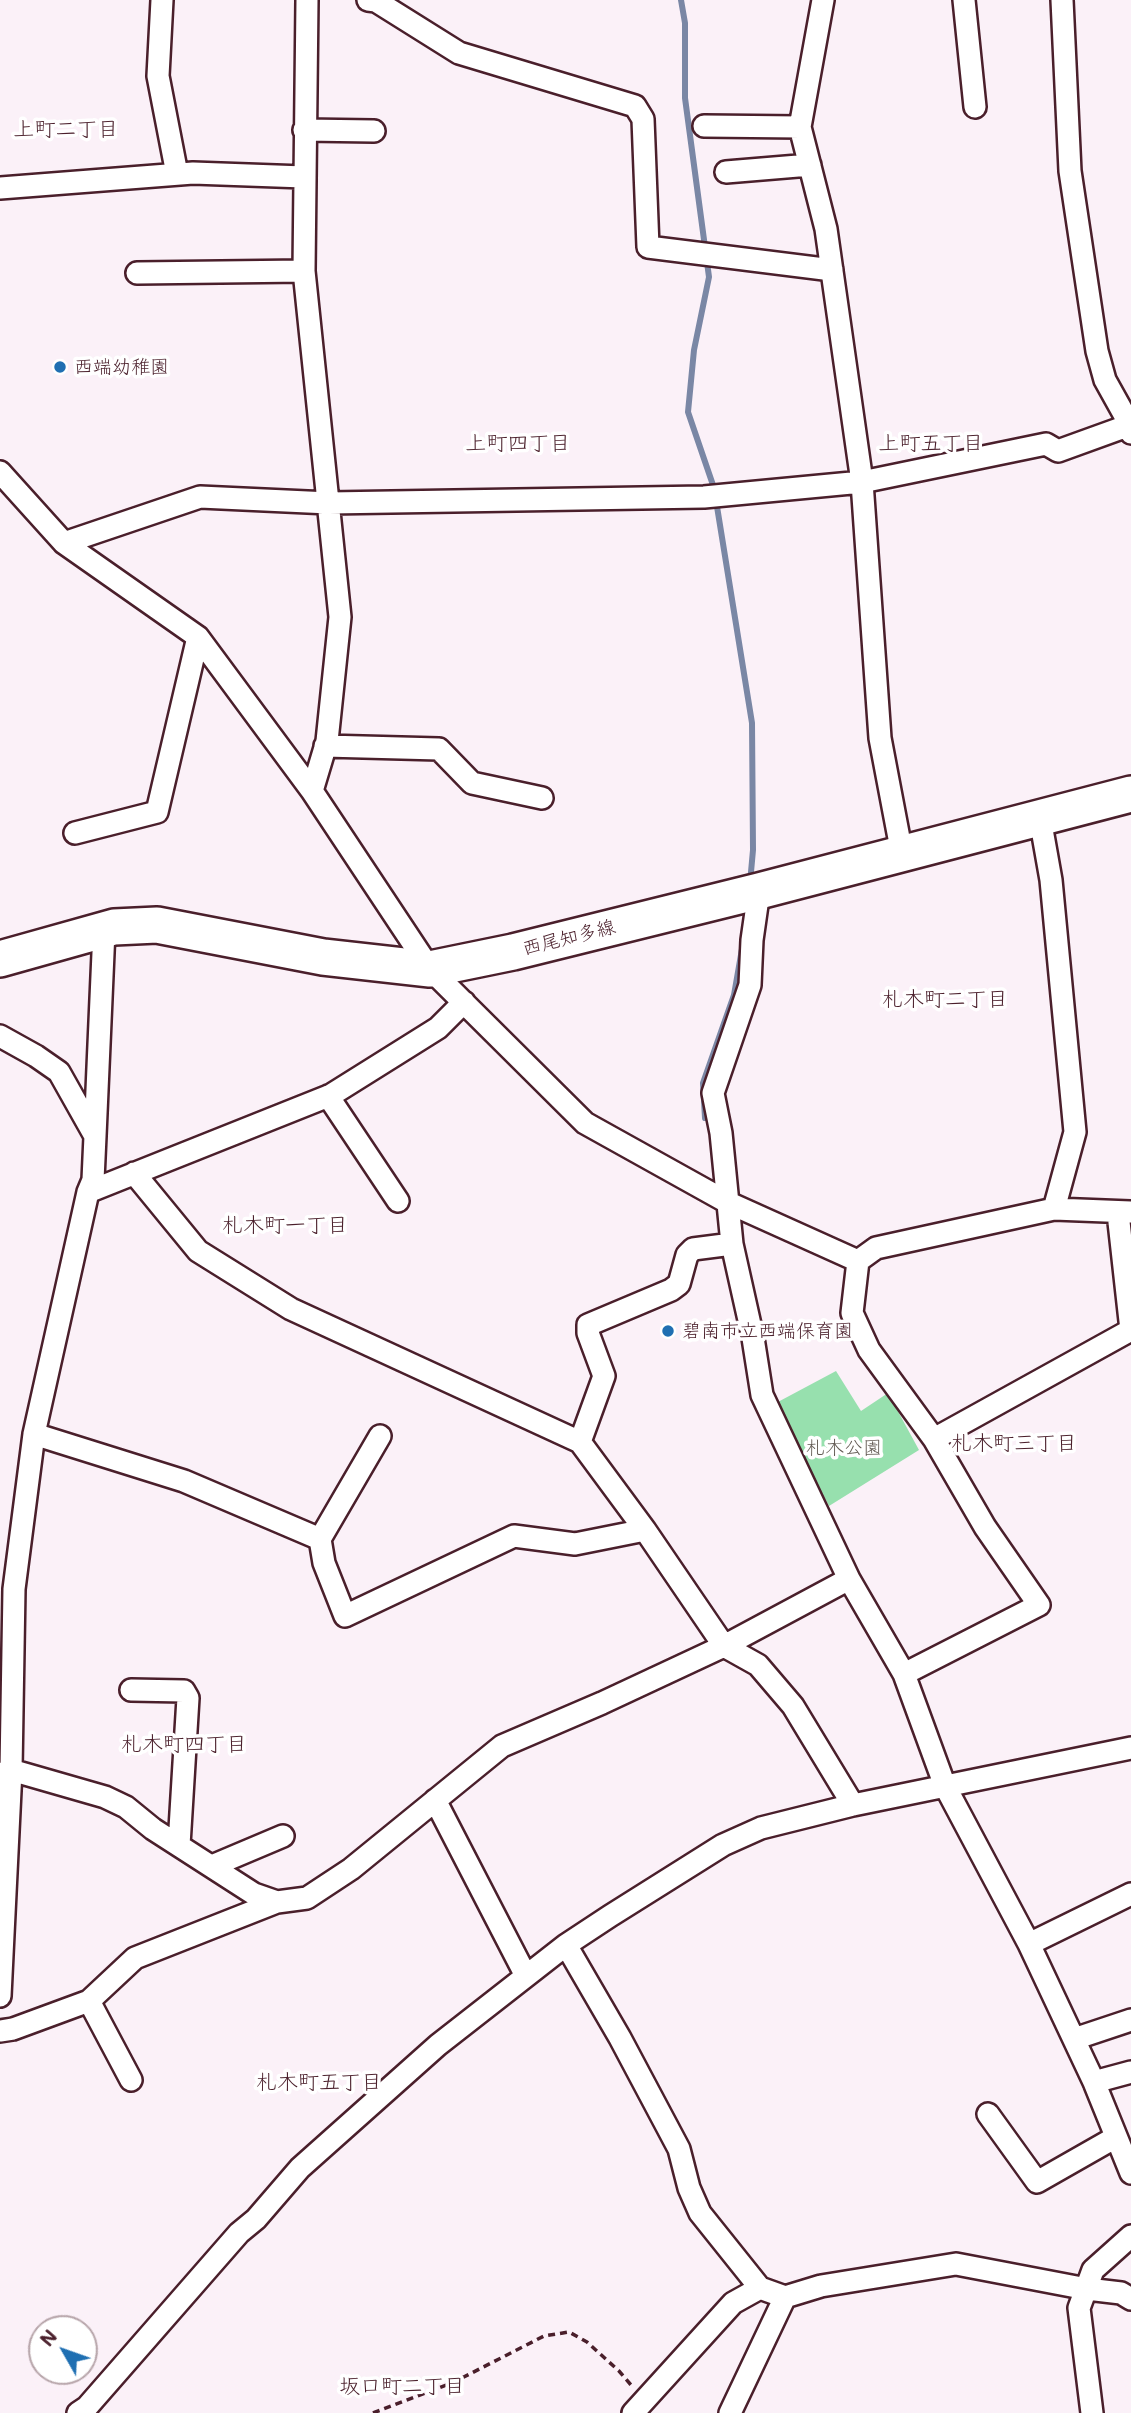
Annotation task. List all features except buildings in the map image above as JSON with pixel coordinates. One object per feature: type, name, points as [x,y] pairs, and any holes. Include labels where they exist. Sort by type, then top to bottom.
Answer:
[{"type":"main road","name":"西尾知多線","points":[[0,959],[114,927],[157,925],[323,957],[430,969],[759,891],[1131,794]]},
{"type":"street","points":[[162,0],[158,76],[177,174]]},
{"type":"street","points":[[307,0],[304,271],[340,617],[325,746],[312,791]]},
{"type":"street","points":[[368,0],[376,1],[459,53],[635,106],[643,119],[648,247],[832,270]]},
{"type":"street","points":[[823,0],[800,127],[826,229],[862,482],[880,738],[902,854]]},
{"type":"street","points":[[964,0],[975,107]]},
{"type":"street","points":[[64,543],[201,497],[329,503],[704,497],[862,482],[1046,444],[1058,451],[1130,429],[1105,380],[1097,351],[1070,171],[1062,0]]},
{"type":"street","points":[[704,126],[800,127]]},
{"type":"street","points":[[304,130],[374,131]]},
{"type":"street","points":[[726,172],[810,165]]},
{"type":"street","points":[[0,188],[193,173],[304,177]]},
{"type":"street","points":[[138,273],[304,271]]},
{"type":"street","points":[[0,472],[64,543],[198,637],[312,791],[430,969],[585,1123],[727,1202],[858,1261]]},
{"type":"street","points":[[75,834],[157,812],[198,637]]},
{"type":"street","points":[[325,746],[439,749],[472,783],[542,798]]},
{"type":"street","points":[[1040,818],[1051,880],[1075,1132],[1054,1209]]},
{"type":"street","points":[[759,891],[752,940],[750,985],[713,1093],[721,1133],[732,1244],[754,1338],[762,1395],[849,1579],[904,1674],[946,1786],[1029,1944],[1129,2164]]},
{"type":"street","points":[[0,1996],[5,1772],[14,1589],[34,1434],[88,1192],[93,1180],[103,930]]},
{"type":"street","points":[[88,1192],[328,1096],[438,1028],[464,1002]]},
{"type":"street","points":[[0,1036],[59,1072],[95,1136]]},
{"type":"street","points":[[328,1096],[398,1201]]},
{"type":"street","points":[[134,1173],[198,1251],[291,1309],[580,1443],[645,1530],[724,1646],[758,1665],[793,1706],[853,1805]]},
{"type":"street","points":[[904,1674],[1039,1605],[985,1527],[934,1439],[869,1350],[852,1313],[858,1261],[876,1248],[1054,1209],[1125,1212],[1131,1330],[934,1439]]},
{"type":"street","points":[[580,1443],[604,1376],[588,1333],[588,1325],[671,1290],[679,1284],[687,1255],[692,1249],[732,1244]]},
{"type":"street","points":[[34,1434],[184,1481],[320,1539]]},
{"type":"street","points":[[380,1436],[320,1539],[324,1563],[345,1616],[514,1536],[575,1544],[645,1530]]},
{"type":"street","points":[[0,2031],[13,2029],[89,2001],[135,1958],[277,1902],[307,1898],[351,1869],[502,1746],[724,1646],[849,1579]]},
{"type":"street","points":[[131,1690],[184,1691],[188,1698],[179,1845]]},
{"type":"street","points":[[84,2411],[239,2233],[256,2219],[300,2168],[438,2045],[566,1945],[723,1845],[761,1828],[853,1805],[1131,1748]]},
{"type":"street","points":[[5,1772],[105,1797],[126,1807],[254,1894],[277,1902]]},
{"type":"street","points":[[435,1800],[526,1976]]},
{"type":"street","points":[[212,1866],[283,1836]]},
{"type":"street","points":[[1029,1944],[1131,1894]]},
{"type":"street","points":[[566,1945],[679,2148],[689,2188],[700,2213],[760,2288],[785,2297],[821,2286],[956,2264],[1087,2290],[1121,2292],[1131,2299]]},
{"type":"street","points":[[89,2001],[131,2080]]},
{"type":"street","points":[[1074,2039],[1131,2020]]},
{"type":"street","points":[[1094,2082],[1131,2072]]},
{"type":"street","points":[[988,2114],[1037,2182],[1116,2137]]},
{"type":"street","points":[[1092,2413],[1079,2308],[1094,2270],[1131,2236]]},
{"type":"street","points":[[638,2407],[733,2303],[760,2288]]},
{"type":"street","points":[[730,2413],[785,2297]]},
{"type":"path","points":[[373,2413],[454,2382],[544,2336],[569,2332],[587,2342],[619,2371],[638,2407]]},
{"type":"green space","name":"札木公園","points":[[836,1371],[861,1411],[888,1393],[919,1450],[829,1506],[776,1403]]},
{"type":"waterway","points":[[681,0],[685,23],[685,98],[709,277],[694,350],[688,412],[714,488],[752,723],[753,850],[750,883]]},
{"type":"waterway","points":[[705,1118],[703,1083],[734,995],[742,949]]},
{"type":"place","name":"西端幼稚園","points":[[60,367]]},
{"type":"place","name":"碧南市立西端保育園","points":[[668,1331]]},
{"type":"district","name":"上町二丁目","points":[[66,130]]},
{"type":"district","name":"上町四丁目","points":[[518,444]]},
{"type":"district","name":"上町五丁目","points":[[931,444]]},
{"type":"district","name":"札木町二丁目","points":[[945,1000]]},
{"type":"district","name":"札木町一丁目","points":[[285,1226]]},
{"type":"district","name":"札木町三丁目","points":[[1014,1444]]},
{"type":"district","name":"札木町四丁目","points":[[184,1745]]},
{"type":"district","name":"札木町五丁目","points":[[319,2083]]},
{"type":"district","name":"坂口町二丁目","points":[[402,2387]]}]
